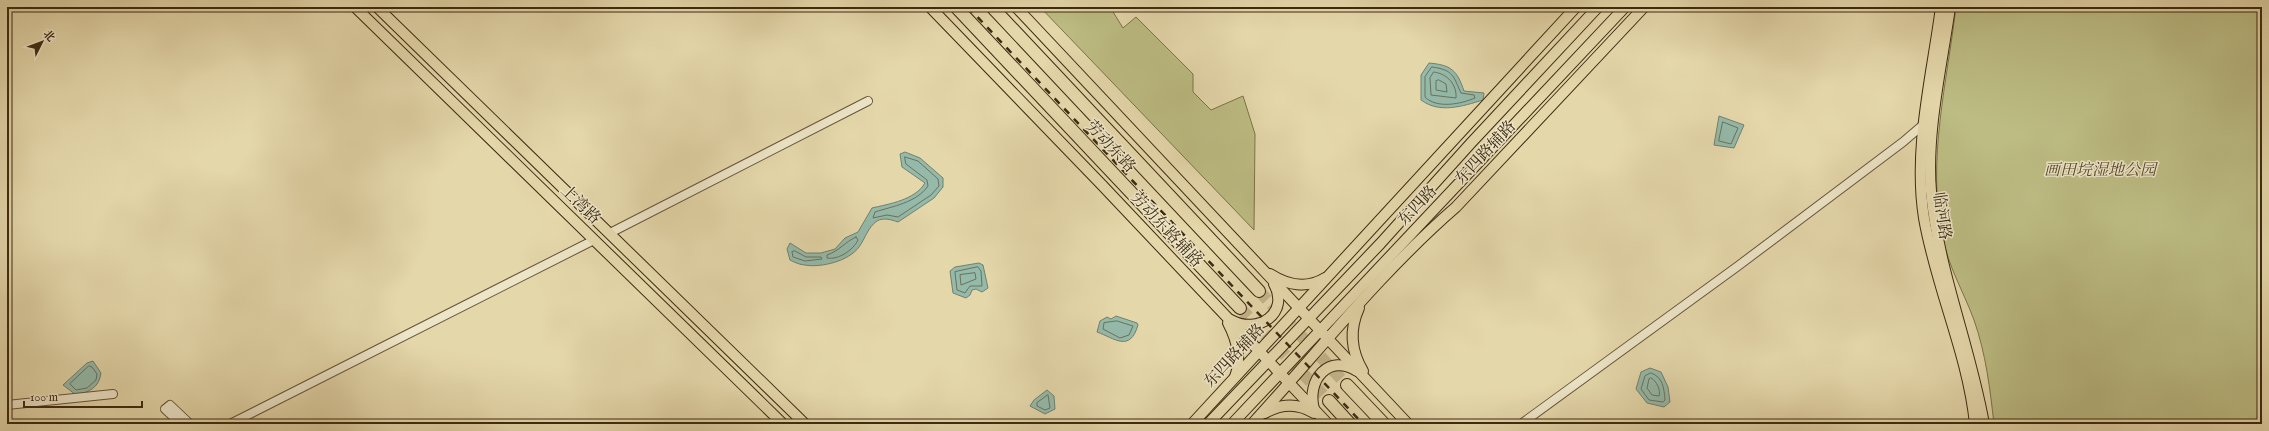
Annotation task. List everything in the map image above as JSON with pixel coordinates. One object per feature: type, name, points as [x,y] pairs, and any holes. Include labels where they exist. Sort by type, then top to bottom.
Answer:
[{"type":"highway","name":"劳动东路","points":[[956,7],[1240,308]]},
{"type":"highway","name":"劳动东路","points":[[992,7],[1259,291]]},
{"type":"highway","points":[[1347,385],[1384,424]]},
{"type":"highway","points":[[1329,401],[1350,424]]},
{"type":"main road","name":"上湾路","points":[[355,7],[783,424]]},
{"type":"main road","name":"上湾路","points":[[377,7],[805,424]]},
{"type":"main road","name":"劳动东路辅路","points":[[930,7],[1326,422]]},
{"type":"main road","points":[[1016,7],[1408,424]]},
{"type":"main road","name":"东四路","points":[[1208,424],[1309,319],[1598,7]]},
{"type":"main road","name":"东四路","points":[[1232,424],[1348,303],[1625,7]]},
{"type":"main road","name":"东四路辅路","points":[[1254,422],[1428,231],[1446,216],[1644,7]]},
{"type":"main road","name":"临河路","points":[[1941,7],[1924,124],[1921,184],[1924,216],[1930,250],[1969,391],[1975,424]]},
{"type":"main road","name":"临河路","points":[[1950,7],[1935,115],[1931,157],[1931,189],[1935,226],[1978,391],[1984,424]]},
{"type":"main road","name":"东四路辅路","points":[[1192,424],[1260,352],[1573,9]]},
{"type":"main road","points":[[1373,228],[1419,200]]},
{"type":"main road","points":[[1403,244],[1446,216]]},
{"type":"main road","points":[[1260,267],[1290,284],[1310,284],[1330,275]]},
{"type":"main road","points":[[1374,388],[1358,362],[1354,350],[1353,325],[1361,303],[1378,270]]},
{"type":"main road","points":[[1228,318],[1243,325],[1254,326],[1270,317],[1278,299],[1272,281]]},
{"type":"main road","points":[[1336,290],[1332,299],[1336,306],[1340,307],[1348,303]]},
{"type":"main road","points":[[1219,412],[1234,380],[1238,366],[1236,344],[1230,326],[1220,310]]},
{"type":"main road","points":[[1314,410],[1312,390],[1316,378],[1323,371],[1335,367],[1348,367],[1361,374]]},
{"type":"main road","points":[[1254,422],[1274,408],[1289,405],[1306,408],[1326,422]]},
{"type":"street","points":[[610,233],[868,101]]},
{"type":"street","points":[[1521,424],[1738,266],[1903,142],[1924,124]]},
{"type":"street","points":[[230,424],[594,240]]},
{"type":"street","points":[[7,405],[113,394]]},
{"type":"street","points":[[181,424],[167,407],[190,424]]},
{"type":"green space","points":[[1040,7],[1110,7],[1123,28],[1136,17],[1193,74],[1193,92],[1211,110],[1243,96],[1255,134],[1254,230]]},
{"type":"green space","name":"画田垸湿地公园","points":[[1956,7],[2262,7],[2262,424],[1994,424],[1982,346],[1970,309],[1948,258],[1942,235],[1938,206],[1937,150]]},
{"type":"water","points":[[1429,63],[1448,67],[1456,73],[1464,91],[1484,93],[1483,100],[1452,108],[1444,108],[1436,107],[1421,100],[1421,75]]},
{"type":"water","points":[[1719,116],[1744,125],[1734,148],[1714,145]]},
{"type":"water","points":[[905,152],[920,158],[943,178],[943,187],[934,198],[898,222],[885,219],[877,221],[869,230],[859,247],[842,260],[812,266],[790,260],[787,249],[790,243],[806,253],[821,253],[835,249],[845,238],[858,232],[872,208],[901,200],[915,194],[921,189],[925,183],[902,167],[900,154]]},
{"type":"water","points":[[979,263],[983,265],[988,288],[982,292],[976,289],[972,290],[970,295],[966,298],[953,293],[950,271],[955,267]]},
{"type":"water","points":[[1116,316],[1137,323],[1138,325],[1135,334],[1131,339],[1126,341],[1115,340],[1097,332],[1100,321],[1107,317],[1111,319]]},
{"type":"water","points":[[93,361],[101,373],[96,386],[89,391],[76,395],[63,385],[87,363]]},
{"type":"water","points":[[1650,368],[1661,372],[1668,387],[1670,402],[1664,407],[1647,403],[1636,389],[1641,372]]},
{"type":"water","points":[[1047,390],[1054,396],[1055,409],[1045,414],[1030,406],[1034,400]]},
{"type":"tunnel","points":[[1259,291],[1347,385]]},
{"type":"tunnel","points":[[1240,308],[1329,401]]},
{"type":"railway","points":[[968,7],[1363,424]]}]
